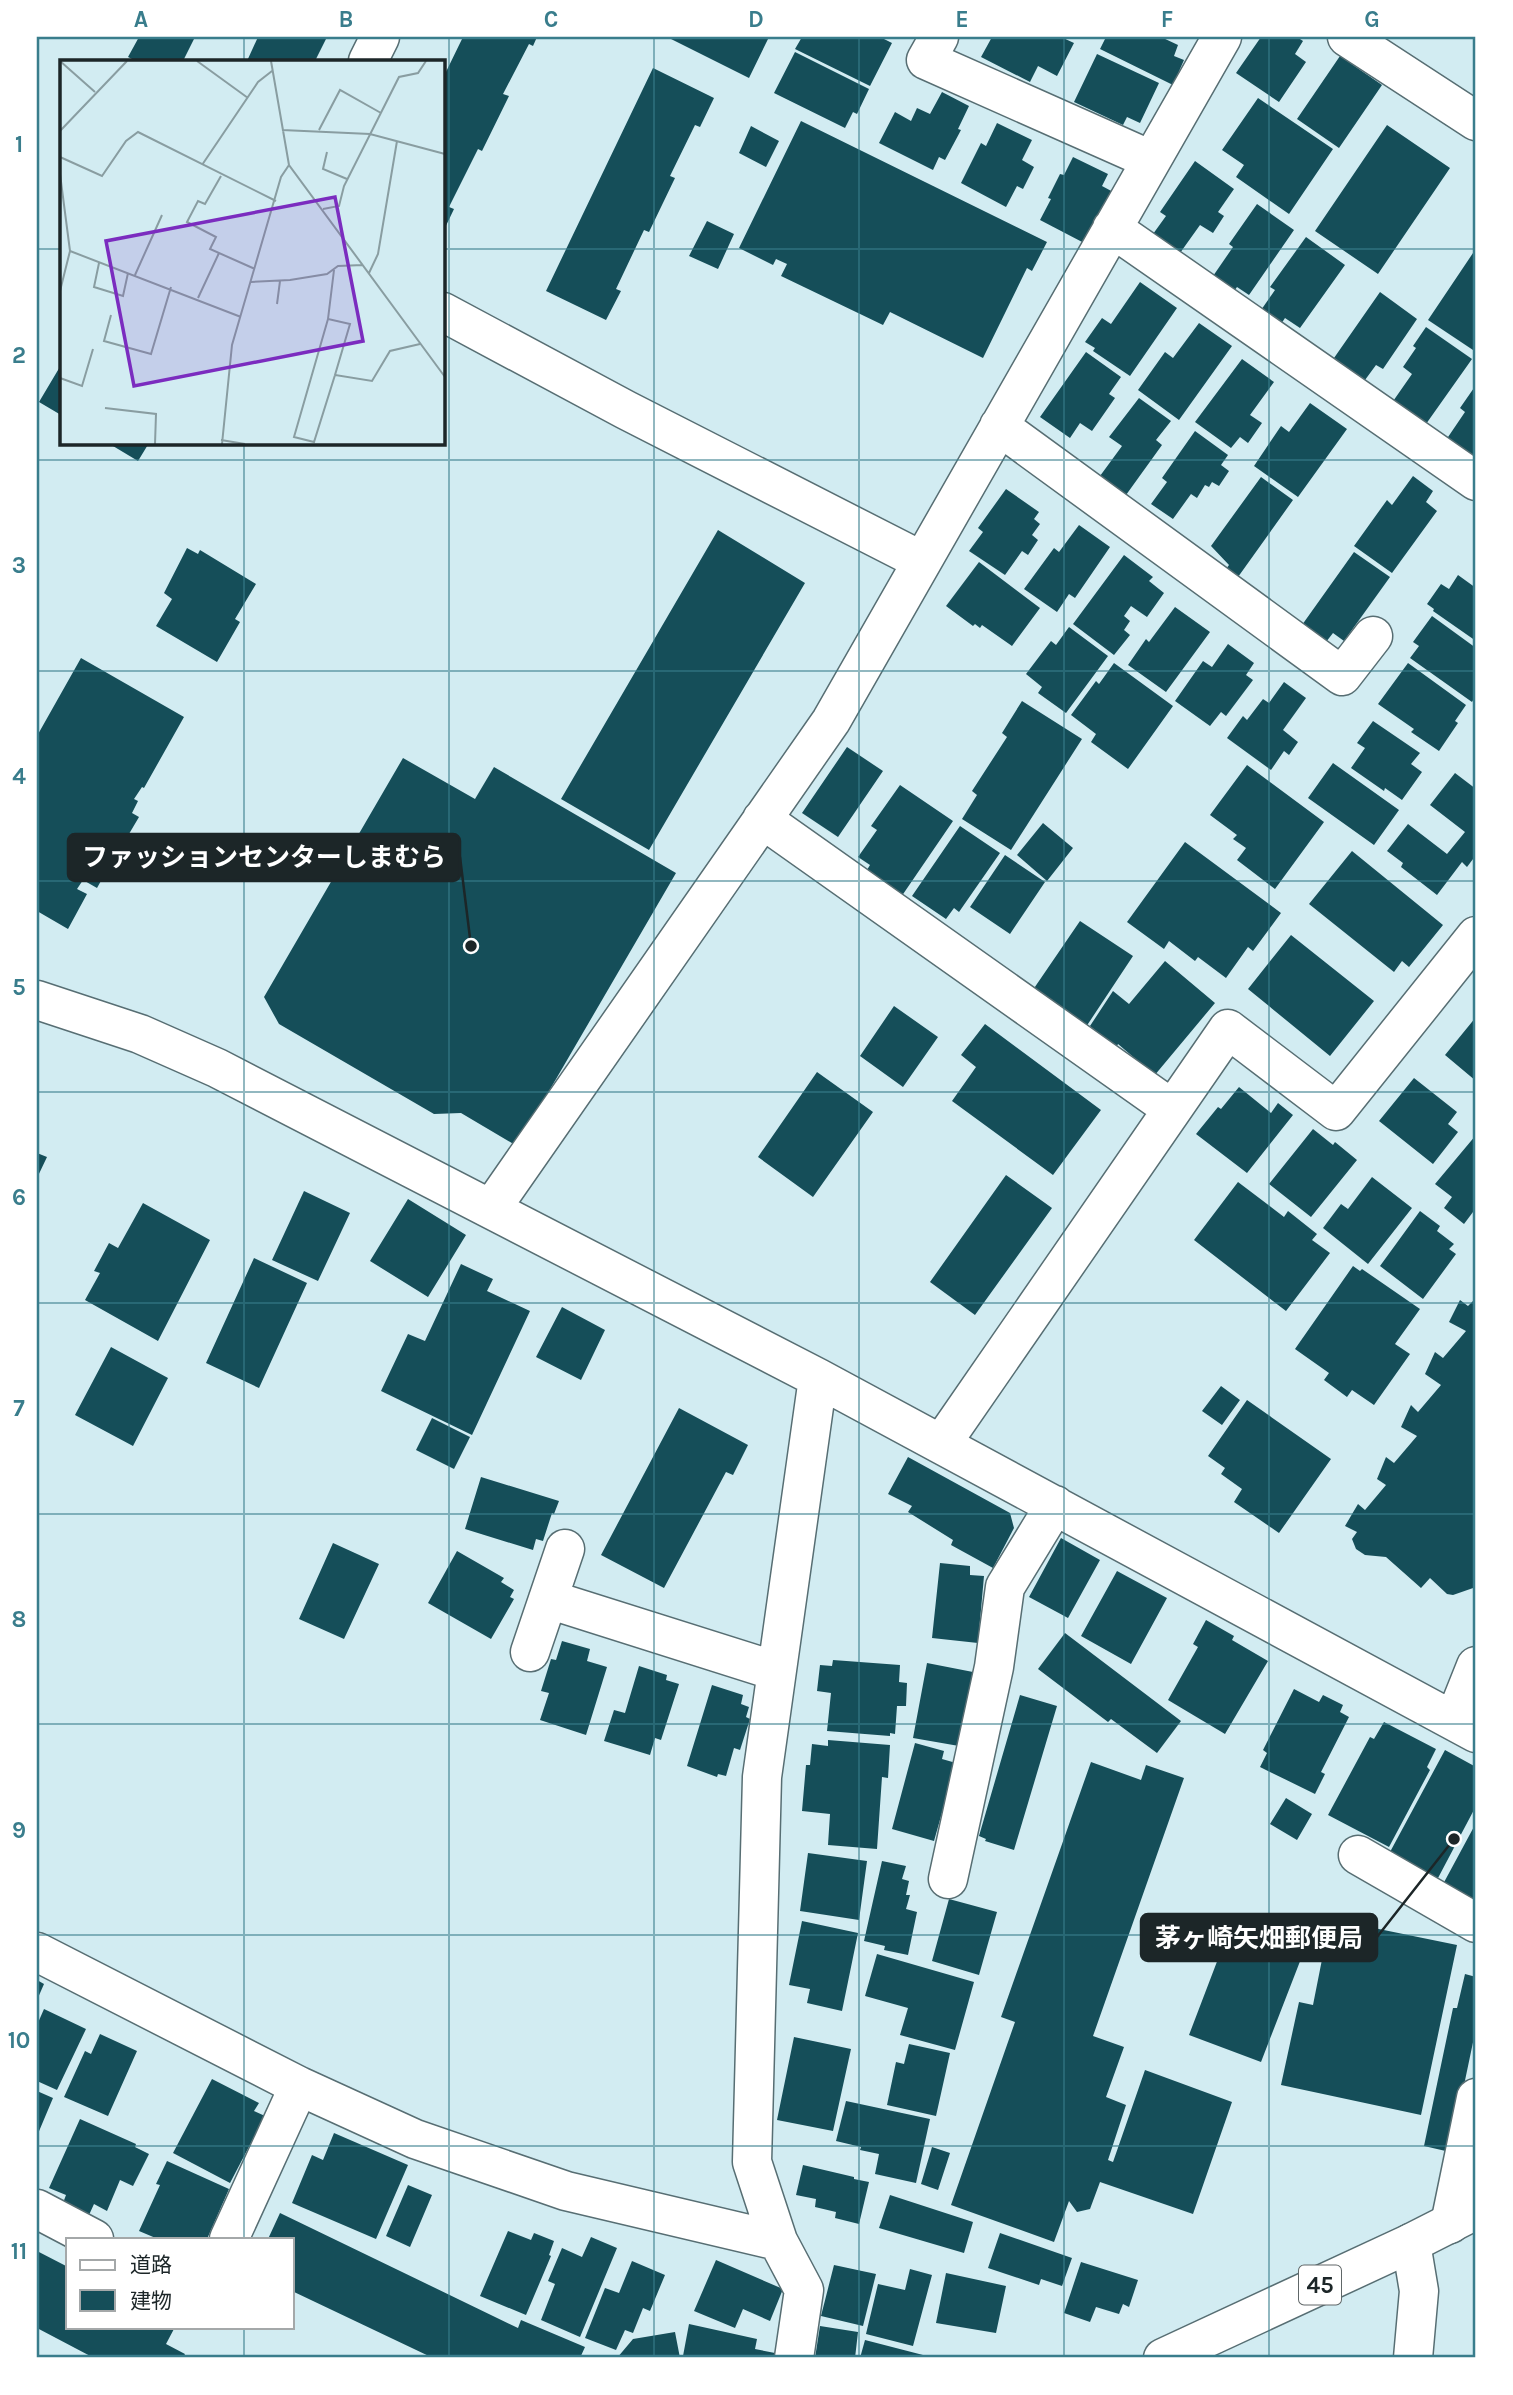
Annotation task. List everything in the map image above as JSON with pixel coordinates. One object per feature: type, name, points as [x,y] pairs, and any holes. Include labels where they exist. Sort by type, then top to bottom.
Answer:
[{"type":"street","points":[[368,60],[380,37]]},
{"type":"street","points":[[939,37],[926,60],[1151,160]]},
{"type":"street","points":[[491,1209],[831,721],[1222,37]]},
{"type":"street","points":[[1347,37],[1476,121]]},
{"type":"street","points":[[1112,228],[1476,481]]},
{"type":"street","points":[[444,313],[626,410],[922,561]]},
{"type":"street","points":[[999,426],[1342,676],[1373,636]]},
{"type":"street","points":[[762,819],[1172,1109]]},
{"type":"street","points":[[942,1443],[1228,1028],[1336,1111],[1476,936]]},
{"type":"street","points":[[37,1000],[141,1034],[217,1068],[942,1443],[1465,1727],[1476,1666]]},
{"type":"street","points":[[794,2358],[804,2290],[778,2241],[752,2162],[762,1777],[818,1378]]},
{"type":"street","points":[[948,1879],[994,1667],[1005,1587],[1055,1505]]},
{"type":"street","points":[[530,1652],[565,1549]]},
{"type":"street","points":[[548,1599],[776,1671]]},
{"type":"street","points":[[1358,1855],[1476,1923]]},
{"type":"street","points":[[37,1952],[299,2086],[415,2139],[566,2191],[778,2241]]},
{"type":"street","points":[[229,2238],[299,2086]]},
{"type":"street","points":[[1463,2217],[1476,2098]]},
{"type":"street","points":[[37,2209],[92,2238]]},
{"type":"street","name":"45","points":[[1163,2358],[1463,2217]]},
{"type":"street","points":[[1411,2243],[1419,2291],[1413,2358]]},
{"type":"building","points":[[139,37],[195,37],[184,60],[134,60],[128,57]]},
{"type":"building","points":[[258,37],[327,37],[316,60],[247,60]]},
{"type":"building","points":[[463,37],[537,37],[533,46],[529,44],[503,94],[509,96],[482,151],[478,149],[449,207],[454,209],[444,230],[444,76]]},
{"type":"building","points":[[769,37],[749,78],[671,39]]},
{"type":"building","points":[[802,37],[880,37],[892,43],[870,86],[795,49]]},
{"type":"building","points":[[992,37],[1061,37],[1074,43],[1057,76],[1038,66],[1030,82],[981,57]]},
{"type":"building","points":[[1106,37],[1161,37],[1178,45],[1174,56],[1184,60],[1173,85],[1100,49]]},
{"type":"building","points":[[1261,37],[1297,37],[1303,41],[1295,54],[1306,62],[1279,102],[1236,73]]},
{"type":"building","points":[[795,52],[869,89],[857,114],[853,112],[845,128],[774,93]]},
{"type":"building","points":[[1097,54],[1159,83],[1140,123],[1127,117],[1123,125],[1074,102]]},
{"type":"building","points":[[1340,56],[1382,85],[1339,148],[1297,119]]},
{"type":"building","points":[[653,68],[714,98],[700,127],[695,125],[670,176],[675,178],[649,232],[644,230],[616,289],[621,291],[606,320],[546,291]]},
{"type":"building","points":[[942,92],[969,106],[958,129],[961,130],[945,160],[939,157],[933,170],[879,143],[895,112],[911,121],[917,108],[930,114]]},
{"type":"building","points":[[1258,98],[1333,149],[1289,214],[1236,177],[1244,165],[1222,150]]},
{"type":"building","points":[[801,121],[1047,242],[1032,271],[1027,268],[983,358],[890,312],[883,325],[781,276],[787,264],[776,259],[773,265],[739,248]]},
{"type":"building","points":[[997,123],[1032,140],[1022,160],[1034,167],[1023,189],[1017,186],[1006,207],[961,183],[981,143],[986,146]]},
{"type":"building","points":[[1387,125],[1450,168],[1378,274],[1315,231]]},
{"type":"building","points":[[751,126],[779,141],[766,167],[739,153]]},
{"type":"building","points":[[1073,157],[1108,174],[1102,186],[1115,193],[1086,244],[1040,220],[1060,174],[1064,175]]},
{"type":"building","points":[[1195,161],[1234,189],[1218,212],[1224,216],[1213,233],[1200,225],[1180,253],[1153,234],[1166,216],[1160,212]]},
{"type":"building","points":[[1257,204],[1294,230],[1249,295],[1237,287],[1232,294],[1211,279],[1233,247],[1229,244]]},
{"type":"building","points":[[707,221],[734,234],[718,269],[689,256]]},
{"type":"building","points":[[1306,237],[1345,265],[1300,328],[1285,318],[1279,327],[1259,313],[1275,290],[1270,287]]},
{"type":"building","points":[[1473,253],[1476,256],[1476,352],[1428,320]]},
{"type":"building","points":[[1140,282],[1177,308],[1130,376],[1093,351],[1095,348],[1085,342],[1102,318],[1111,324]]},
{"type":"building","points":[[1380,292],[1417,319],[1383,369],[1376,365],[1365,380],[1360,376],[1357,380],[1341,369],[1344,365],[1334,358]]},
{"type":"building","points":[[1199,323],[1232,346],[1179,420],[1138,390],[1165,352],[1173,358]]},
{"type":"building","points":[[1426,327],[1472,359],[1426,424],[1389,407],[1412,374],[1403,367]]},
{"type":"building","points":[[1086,352],[1121,377],[1109,394],[1115,398],[1092,431],[1080,423],[1070,438],[1040,417]]},
{"type":"building","points":[[1242,359],[1274,382],[1250,415],[1262,423],[1248,443],[1240,437],[1231,448],[1195,422]]},
{"type":"building","points":[[60,367],[60,414],[39,402]]},
{"type":"building","points":[[1476,385],[1476,453],[1475,451],[1470,458],[1446,440],[1465,412],[1460,408]]},
{"type":"building","points":[[1139,398],[1171,421],[1156,440],[1162,445],[1126,495],[1100,476],[1122,446],[1109,437]]},
{"type":"building","points":[[1310,403],[1347,429],[1298,497],[1254,466],[1281,426],[1289,432]]},
{"type":"building","points":[[1195,431],[1228,455],[1221,465],[1229,471],[1219,486],[1212,482],[1209,487],[1205,485],[1197,498],[1191,494],[1173,519],[1151,504],[1167,482],[1162,478]]},
{"type":"building","points":[[110,444],[148,444],[138,461]]},
{"type":"building","points":[[1413,476],[1433,491],[1426,502],[1437,511],[1392,573],[1354,546],[1387,500],[1392,505]]},
{"type":"building","points":[[1261,477],[1293,500],[1238,577],[1226,569],[1229,565],[1211,546]]},
{"type":"building","points":[[1006,489],[1039,512],[1034,519],[1040,524],[1032,535],[1038,540],[1028,555],[1022,551],[1005,575],[969,551],[983,532],[978,528]]},
{"type":"building","points":[[1079,525],[1110,547],[1075,598],[1069,594],[1057,612],[1024,589],[1054,548],[1059,552]]},
{"type":"building","points":[[718,530],[805,583],[649,850],[561,799]]},
{"type":"building","points":[[187,548],[198,554],[200,550],[256,584],[235,619],[240,622],[217,662],[156,626],[172,599],[164,593]]},
{"type":"building","points":[[1354,552],[1390,577],[1344,641],[1333,633],[1326,642],[1302,625]]},
{"type":"building","points":[[1124,555],[1153,577],[1149,581],[1164,593],[1147,617],[1131,606],[1124,616],[1130,621],[1124,630],[1130,635],[1114,655],[1073,624]]},
{"type":"building","points":[[979,562],[1040,608],[1012,646],[982,625],[980,628],[975,624],[973,626],[946,606]]},
{"type":"building","points":[[1458,575],[1476,588],[1476,641],[1427,604],[1441,584],[1449,589]]},
{"type":"building","points":[[1175,607],[1210,632],[1166,692],[1128,665],[1146,639],[1149,642]]},
{"type":"building","points":[[1432,616],[1476,648],[1476,695],[1472,702],[1410,658],[1419,646],[1413,642]]},
{"type":"building","points":[[1069,627],[1108,656],[1066,713],[1038,693],[1042,687],[1026,674],[1051,641],[1056,645]]},
{"type":"building","points":[[1228,644],[1254,663],[1246,675],[1253,680],[1226,716],[1221,712],[1210,726],[1175,701],[1203,661],[1212,667]]},
{"type":"building","points":[[81,658],[184,717],[144,788],[142,787],[134,799],[138,801],[132,813],[139,817],[126,839],[119,835],[115,841],[121,845],[97,888],[83,880],[77,889],[87,894],[68,929],[37,911],[37,736]]},
{"type":"building","points":[[1114,663],[1173,706],[1128,769],[1091,742],[1096,734],[1071,715],[1096,681],[1099,684]]},
{"type":"building","points":[[1408,663],[1466,705],[1455,721],[1458,723],[1439,751],[1411,732],[1414,729],[1378,704]]},
{"type":"building","points":[[1284,682],[1306,698],[1283,730],[1298,742],[1289,755],[1284,751],[1271,770],[1227,738],[1243,716],[1247,720],[1263,699],[1269,703]]},
{"type":"building","points":[[1022,701],[1082,739],[1011,850],[962,819],[977,795],[972,791],[1007,737],[1002,733]]},
{"type":"building","points":[[1373,721],[1420,753],[1411,764],[1422,772],[1402,800],[1351,768],[1365,748],[1357,743]]},
{"type":"building","points":[[847,747],[883,771],[838,837],[802,813]]},
{"type":"building","points":[[403,758],[475,799],[494,767],[676,873],[517,1146],[461,1113],[434,1114],[279,1024],[264,997]]},
{"type":"building","points":[[1333,763],[1399,810],[1374,845],[1308,798]]},
{"type":"building","points":[[1247,765],[1324,822],[1275,889],[1237,860],[1246,848],[1233,839],[1237,835],[1210,815]]},
{"type":"building","points":[[1455,773],[1476,789],[1476,855],[1467,867],[1462,862],[1437,895],[1401,867],[1403,863],[1387,851],[1408,824],[1447,854],[1465,832],[1430,805]]},
{"type":"building","points":[[900,785],[953,821],[897,903],[862,878],[870,865],[858,857],[877,830],[871,826]]},
{"type":"building","points":[[1043,823],[1073,848],[1047,881],[1017,855]]},
{"type":"building","points":[[960,826],[1000,853],[959,912],[954,908],[946,919],[912,896]]},
{"type":"building","points":[[1185,842],[1281,913],[1253,951],[1248,947],[1226,978],[1198,957],[1195,961],[1169,941],[1164,949],[1127,922]]},
{"type":"building","points":[[1352,851],[1443,925],[1409,967],[1402,961],[1394,972],[1309,904]]},
{"type":"building","points":[[1005,855],[1045,882],[1010,934],[970,907]]},
{"type":"building","points":[[1080,921],[1133,956],[1080,1036],[1026,1000]]},
{"type":"building","points":[[1291,935],[1374,1001],[1330,1056],[1248,989]]},
{"type":"building","points":[[1165,961],[1215,1003],[1149,1082],[1132,1068],[1138,1061],[1118,1044],[1116,1048],[1090,1026],[1113,991],[1129,1004]]},
{"type":"building","points":[[894,1006],[938,1037],[903,1087],[860,1056]]},
{"type":"building","points":[[1476,1017],[1476,1081],[1445,1055]]},
{"type":"building","points":[[985,1024],[1101,1110],[1053,1175],[952,1101],[976,1067],[961,1055]]},
{"type":"building","points":[[817,1072],[873,1112],[813,1197],[758,1157]]},
{"type":"building","points":[[1414,1078],[1457,1112],[1448,1124],[1458,1132],[1433,1164],[1379,1121]]},
{"type":"building","points":[[1239,1087],[1271,1113],[1278,1103],[1293,1115],[1247,1173],[1196,1134]]},
{"type":"building","points":[[1313,1129],[1357,1160],[1311,1217],[1269,1184]]},
{"type":"building","points":[[1476,1135],[1476,1208],[1464,1224],[1444,1208],[1452,1197],[1435,1184]]},
{"type":"building","points":[[37,1153],[47,1157],[37,1178]]},
{"type":"building","points":[[1006,1175],[1052,1208],[975,1315],[930,1282]]},
{"type":"building","points":[[1372,1177],[1412,1208],[1368,1264],[1323,1228],[1341,1204],[1348,1209]]},
{"type":"building","points":[[1238,1182],[1284,1217],[1288,1211],[1317,1234],[1312,1240],[1330,1253],[1286,1311],[1194,1240]]},
{"type":"building","points":[[304,1191],[350,1213],[318,1281],[272,1260]]},
{"type":"building","points":[[408,1199],[466,1235],[428,1297],[370,1261]]},
{"type":"building","points":[[143,1203],[210,1240],[158,1341],[85,1300],[100,1273],[94,1271],[109,1243],[118,1248]]},
{"type":"building","points":[[1420,1211],[1440,1226],[1437,1231],[1454,1244],[1449,1249],[1456,1254],[1423,1299],[1380,1266]]},
{"type":"building","points":[[254,1258],[307,1283],[259,1388],[206,1363]]},
{"type":"building","points":[[461,1264],[493,1279],[487,1291],[530,1311],[472,1435],[381,1391],[408,1334],[425,1341]]},
{"type":"building","points":[[1353,1266],[1360,1271],[1362,1269],[1420,1309],[1395,1344],[1410,1354],[1374,1405],[1352,1390],[1347,1397],[1324,1380],[1329,1373],[1295,1349]]},
{"type":"building","points":[[1476,1298],[1476,1554],[1473,1558],[1476,1560],[1476,1587],[1453,1595],[1447,1594],[1430,1578],[1421,1588],[1386,1557],[1365,1555],[1356,1549],[1352,1539],[1357,1532],[1345,1526],[1358,1504],[1365,1510],[1386,1485],[1377,1479],[1386,1457],[1394,1463],[1417,1436],[1401,1427],[1411,1405],[1418,1412],[1441,1385],[1425,1374],[1435,1352],[1443,1358],[1466,1331],[1449,1322],[1460,1300],[1468,1306]]},
{"type":"building","points":[[562,1307],[605,1330],[581,1380],[536,1357]]},
{"type":"building","points":[[111,1347],[168,1378],[133,1446],[75,1415]]},
{"type":"building","points":[[1221,1386],[1240,1400],[1222,1425],[1202,1411]]},
{"type":"building","points":[[1247,1400],[1331,1459],[1279,1533],[1234,1502],[1242,1489],[1221,1474],[1225,1468],[1208,1456]]},
{"type":"building","points":[[679,1408],[748,1445],[733,1475],[726,1472],[664,1588],[601,1555]]},
{"type":"building","points":[[432,1418],[470,1437],[454,1469],[416,1450]]},
{"type":"building","points":[[908,1457],[1010,1513],[1014,1528],[993,1568],[951,1545],[953,1540],[908,1512],[912,1506],[888,1494]]},
{"type":"building","points":[[481,1477],[559,1501],[543,1541],[536,1539],[533,1550],[465,1529]]},
{"type":"building","points":[[1061,1538],[1100,1560],[1068,1618],[1029,1597]]},
{"type":"building","points":[[333,1543],[379,1564],[344,1639],[299,1619]]},
{"type":"building","points":[[457,1551],[504,1578],[501,1582],[514,1590],[510,1597],[514,1599],[491,1639],[428,1603]]},
{"type":"building","points":[[940,1563],[970,1566],[970,1575],[984,1576],[978,1643],[932,1638]]},
{"type":"building","points":[[1117,1571],[1167,1598],[1131,1664],[1081,1636]]},
{"type":"building","points":[[1206,1620],[1234,1636],[1232,1640],[1268,1661],[1225,1734],[1168,1700],[1198,1647],[1193,1644]]},
{"type":"building","points":[[1065,1633],[1181,1721],[1157,1753],[1111,1719],[1108,1722],[1038,1669]]},
{"type":"building","points":[[562,1641],[590,1649],[587,1661],[607,1667],[586,1735],[540,1720],[549,1693],[541,1691],[551,1659],[556,1660]]},
{"type":"building","points":[[833,1660],[900,1665],[899,1682],[907,1683],[906,1706],[897,1706],[895,1734],[890,1733],[890,1736],[827,1731],[831,1693],[817,1691],[820,1665],[832,1666]]},
{"type":"building","points":[[927,1663],[973,1672],[959,1746],[913,1738]]},
{"type":"building","points":[[639,1666],[667,1675],[666,1680],[679,1684],[661,1740],[655,1738],[650,1755],[604,1741],[614,1710],[625,1713]]},
{"type":"building","points":[[712,1685],[743,1695],[741,1704],[749,1707],[746,1717],[750,1719],[740,1750],[734,1748],[726,1776],[718,1774],[717,1777],[687,1766]]},
{"type":"building","points":[[1294,1689],[1319,1702],[1323,1695],[1343,1705],[1340,1712],[1349,1717],[1321,1772],[1325,1774],[1315,1794],[1260,1767],[1267,1753],[1263,1750]]},
{"type":"building","points":[[1020,1695],[1057,1706],[1014,1850],[985,1841],[986,1839],[979,1836]]},
{"type":"building","points":[[1384,1722],[1436,1749],[1427,1767],[1430,1770],[1389,1847],[1328,1815],[1370,1737],[1374,1739]]},
{"type":"building","points":[[828,1740],[890,1745],[888,1778],[882,1777],[877,1849],[828,1845],[830,1814],[802,1811],[806,1765],[810,1765],[812,1744],[828,1746]]},
{"type":"building","points":[[915,1743],[944,1751],[942,1759],[956,1763],[934,1841],[892,1829]]},
{"type":"building","points":[[1445,1750],[1476,1767],[1476,1806],[1438,1878],[1390,1852]]},
{"type":"building","points":[[1091,1762],[1141,1780],[1146,1765],[1184,1778],[1093,2036],[1124,2047],[1106,2097],[1126,2105],[1108,2160],[1113,2162],[1145,2070],[1232,2102],[1193,2214],[1100,2182],[1090,2209],[1077,2212],[1069,2201],[1054,2242],[951,2205],[1015,2022],[1001,2017]]},
{"type":"building","points":[[1286,1798],[1312,1814],[1297,1840],[1270,1824]]},
{"type":"building","points":[[1476,1823],[1476,1905],[1442,1886]]},
{"type":"building","points":[[808,1853],[867,1861],[859,1920],[800,1911]]},
{"type":"building","points":[[882,1861],[906,1866],[902,1879],[909,1881],[906,1895],[910,1895],[906,1909],[917,1912],[908,1955],[884,1950],[885,1946],[864,1941]]},
{"type":"building","points":[[949,1899],[997,1912],[979,1975],[932,1961]]},
{"type":"building","points":[[1234,1917],[1278,1934],[1275,1940],[1304,1951],[1261,2062],[1189,2035]]},
{"type":"building","points":[[1330,1919],[1457,1945],[1421,2115],[1281,2085],[1299,2002],[1313,2005]]},
{"type":"building","points":[[802,1921],[858,1933],[842,2011],[807,2003],[810,1989],[789,1985]]},
{"type":"building","points":[[877,1954],[974,1982],[955,2050],[900,2035],[908,2008],[865,1996]]},
{"type":"building","points":[[1465,1974],[1476,1977],[1476,2028],[1450,2152],[1424,2146],[1453,2008],[1457,2008]]},
{"type":"building","points":[[37,1980],[44,1984],[37,2000]]},
{"type":"building","points":[[44,2009],[86,2029],[57,2090],[37,2081],[37,2025]]},
{"type":"building","points":[[100,2034],[137,2051],[108,2116],[64,2097],[85,2051],[91,2054]]},
{"type":"building","points":[[794,2037],[851,2049],[833,2131],[777,2120]]},
{"type":"building","points":[[909,2044],[950,2053],[936,2116],[887,2105],[896,2062],[904,2064]]},
{"type":"building","points":[[212,2079],[259,2103],[254,2111],[265,2116],[230,2183],[173,2153]]},
{"type":"building","points":[[37,2091],[53,2098],[37,2136]]},
{"type":"building","points":[[846,2101],[930,2119],[916,2183],[875,2174],[879,2154],[836,2141]]},
{"type":"building","points":[[80,2119],[136,2144],[135,2147],[149,2154],[133,2186],[120,2180],[107,2211],[94,2204],[89,2215],[63,2203],[66,2195],[49,2188]]},
{"type":"building","points":[[334,2133],[408,2165],[376,2239],[292,2203],[312,2155],[323,2160]]},
{"type":"building","points":[[932,2147],[950,2153],[938,2190],[921,2184]]},
{"type":"building","points":[[167,2161],[229,2189],[207,2238],[156,2238],[139,2231],[160,2185],[156,2184]]},
{"type":"building","points":[[803,2165],[869,2182],[859,2224],[835,2218],[836,2212],[815,2207],[816,2199],[796,2195]]},
{"type":"building","points":[[408,2185],[432,2195],[410,2247],[386,2236]]},
{"type":"building","points":[[890,2195],[973,2222],[964,2253],[879,2228]]},
{"type":"building","points":[[280,2213],[518,2328],[521,2320],[585,2347],[580,2358],[433,2358],[294,2292],[294,2238],[268,2238]]},
{"type":"building","points":[[508,2231],[531,2240],[534,2233],[554,2241],[549,2255],[551,2256],[526,2315],[480,2296]]},
{"type":"building","points":[[1000,2233],[1072,2258],[1062,2286],[1041,2279],[1039,2285],[988,2268]]},
{"type":"building","points":[[591,2237],[617,2248],[580,2337],[541,2320],[555,2284],[548,2281],[562,2248],[582,2257]]},
{"type":"building","points":[[37,2251],[66,2266],[66,2328],[174,2328],[166,2344],[185,2354],[183,2358],[94,2358],[37,2328]]},
{"type":"building","points":[[716,2260],[783,2289],[770,2321],[743,2309],[735,2328],[694,2311]]},
{"type":"building","points":[[632,2261],[665,2275],[650,2311],[643,2308],[633,2333],[625,2330],[616,2350],[585,2338],[605,2288],[619,2293]]},
{"type":"building","points":[[1081,2262],[1138,2280],[1129,2307],[1123,2304],[1119,2314],[1096,2307],[1090,2322],[1064,2313]]},
{"type":"building","points":[[834,2265],[876,2274],[863,2326],[821,2316]]},
{"type":"building","points":[[910,2269],[932,2275],[913,2346],[866,2334],[878,2284],[905,2290]]},
{"type":"building","points":[[946,2273],[1006,2286],[996,2333],[936,2323]]},
{"type":"building","points":[[689,2324],[757,2339],[755,2349],[775,2353],[774,2358],[683,2356]]},
{"type":"building","points":[[820,2326],[858,2332],[855,2358],[815,2358]]},
{"type":"building","points":[[675,2332],[680,2358],[617,2358],[633,2339]]},
{"type":"building","points":[[865,2340],[923,2355],[922,2358],[860,2358]]},
{"type":"place","name":"ファッションセンターしまむら","points":[[471,946]]},
{"type":"place","name":"茅ヶ崎矢畑郵便局","points":[[1454,1839]]}]
